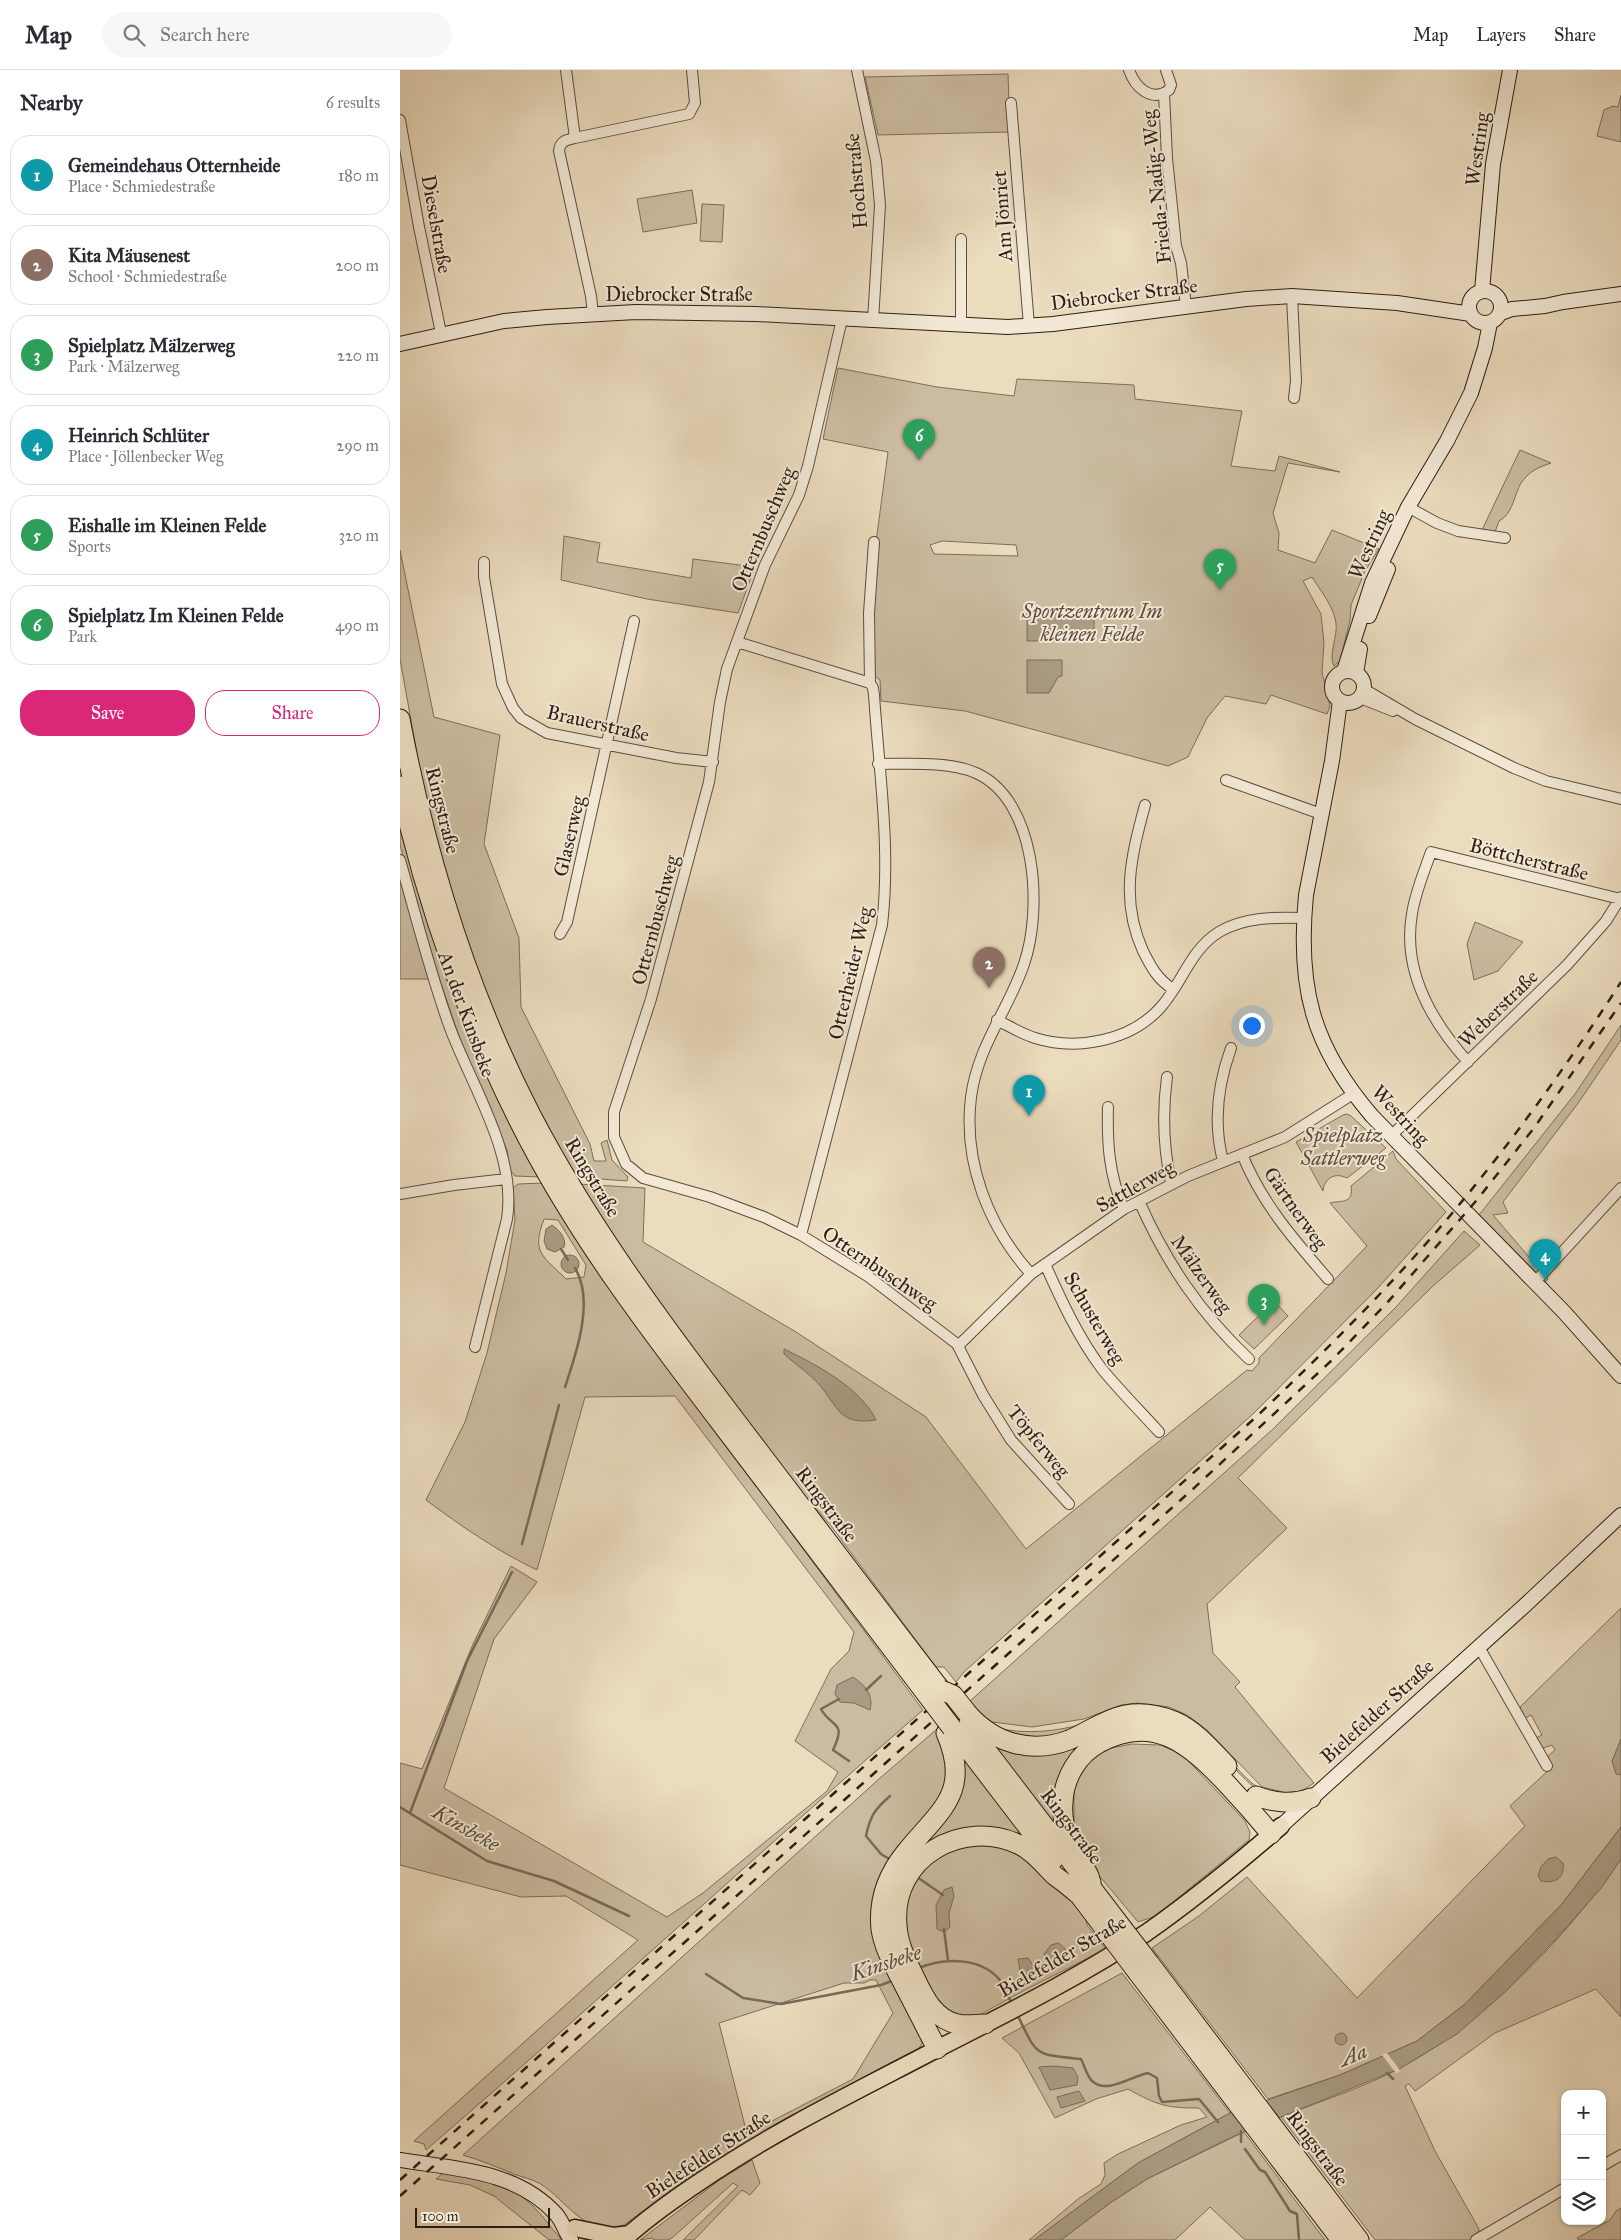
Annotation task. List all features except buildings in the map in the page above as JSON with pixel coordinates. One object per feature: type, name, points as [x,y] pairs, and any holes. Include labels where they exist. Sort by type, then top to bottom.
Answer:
[{"type":"highway","name":"Ringstraße","points":[[400,719],[432,861],[472,981],[504,1058],[531,1114],[559,1180]]},
{"type":"highway","name":"Ringstraße","points":[[400,786],[430,903],[459,987],[518,1121],[954,1722],[1329,2212],[1360,2240]]},
{"type":"highway","points":[[942,2047],[900,1963],[883,1940],[881,1919],[885,1888],[904,1868],[944,1810],[950,1796],[954,1782],[954,1762],[951,1744],[954,1722],[979,1726],[992,1735],[1022,1746],[1037,1746],[1052,1745],[1069,1740],[1124,1715],[1142,1714],[1158,1716],[1190,1730],[1209,1747],[1256,1796],[1276,1830]]},
{"type":"highway","points":[[904,1868],[949,1841],[966,1836],[983,1835],[1001,1838],[1021,1845],[1036,1856],[1055,1875],[1085,1891],[1091,1876],[1077,1856],[1065,1829],[1063,1799],[1069,1776],[1081,1757],[1095,1745],[1112,1736],[1128,1731],[1145,1730],[1165,1734],[1183,1743],[1205,1760],[1276,1830]]},
{"type":"highway","points":[[1256,1796],[1288,1803],[1296,1803],[1311,1798]]},
{"type":"highway","points":[[910,1982],[931,2009],[944,2018],[957,2024],[985,2024]]},
{"type":"highway","points":[[931,2009],[942,2047]]},
{"type":"highway","name":"Ringstraße","points":[[1329,2212],[1341,2240]]},
{"type":"main road","name":"Bielefelder Straße","points":[[626,2237],[681,2194],[757,2145],[832,2103],[942,2047],[1089,1968],[1145,1933],[1223,1876],[1276,1830]]},
{"type":"main road","points":[[570,2230],[626,2237]]},
{"type":"street","points":[[566,70],[575,138]]},
{"type":"street","points":[[593,314],[591,296],[559,151],[560,145],[566,140],[689,114],[695,104],[692,70]]},
{"type":"street","name":"Hochstraße","points":[[857,70],[876,161],[880,205],[873,320]]},
{"type":"street","name":"Frieda-Nadig-Weg","points":[[1129,70],[1137,87],[1153,95],[1164,94],[1169,90],[1171,85],[1166,70]]},
{"type":"street","name":"Westring","points":[[1494,299],[1488,234],[1493,164],[1510,70]]},
{"type":"street","name":"Frieda-Nadig-Weg","points":[[1164,94],[1166,158],[1176,246],[1182,263],[1186,306]]},
{"type":"street","name":"Am Jönriet","points":[[1011,103],[1028,326]]},
{"type":"street","name":"Dieselstraße","points":[[400,120],[440,334]]},
{"type":"street","points":[[961,239],[961,325]]},
{"type":"street","points":[[1494,299],[1512,310],[1621,294]]},
{"type":"street","points":[[1292,296],[1296,382],[1294,398]]},
{"type":"street","name":"Diebrocker Straße","points":[[400,344],[440,334],[504,322],[593,314],[696,312],[961,325],[1028,326],[1246,299],[1292,296],[1397,303],[1478,315]]},
{"type":"street","points":[[1478,315],[1494,299]]},
{"type":"street","points":[[1478,315],[1497,318],[1494,299]]},
{"type":"street","name":"Westring","points":[[1478,315],[1477,373],[1464,409],[1412,509],[1366,624],[1350,672],[1338,675],[1332,686],[1333,693],[1354,698],[1332,761],[1321,814],[1306,896],[1303,961],[1313,1016],[1325,1048],[1353,1094],[1391,1136],[1535,1282],[1621,1376]]},
{"type":"street","name":"Otternbuschweg","points":[[842,319],[808,466],[799,495],[765,564],[727,669],[720,702],[709,782],[664,954],[614,1112],[612,1124],[614,1137],[626,1164],[644,1178],[718,1200],[764,1217],[801,1235],[869,1276],[957,1344]]},
{"type":"street","points":[[1412,509],[1437,523],[1458,531],[1505,538]]},
{"type":"street","name":"Otterheider Weg","points":[[801,1235],[882,925],[885,872],[874,695],[870,683],[868,613],[874,542]]},
{"type":"street","name":"Brauerstraße","points":[[484,562],[484,576],[502,684],[513,708],[521,718],[547,733],[676,758],[713,762]]},
{"type":"street","name":"Glaserweg","points":[[560,934],[567,922],[634,621]]},
{"type":"street","points":[[737,642],[870,683]]},
{"type":"street","points":[[1350,672],[1361,677],[1354,698],[1416,719],[1514,768],[1546,781],[1621,799]]},
{"type":"street","points":[[878,764],[952,766],[977,773],[1000,789],[1015,812],[1030,859],[1034,883],[1033,917],[1024,963],[984,1047],[974,1081],[970,1120],[973,1159],[982,1191],[996,1227],[1006,1243],[1032,1274]]},
{"type":"street","points":[[1226,780],[1321,814]]},
{"type":"street","points":[[1145,805],[1130,868],[1132,914],[1139,941],[1152,968],[1163,983],[1173,989]]},
{"type":"street","name":"Böttcherstraße","points":[[1468,1062],[1436,1023],[1424,1000],[1412,963],[1411,916],[1431,852],[1620,898]]},
{"type":"street","name":"An der Kinsbeke","points":[[400,860],[433,979],[451,1030],[502,1151],[510,1201],[476,1347]]},
{"type":"street","name":"Weberstraße","points":[[1391,1136],[1567,965],[1606,921],[1620,898]]},
{"type":"street","points":[[998,1020],[1034,1037],[1052,1042],[1093,1042],[1125,1032],[1148,1018],[1161,1007],[1199,949],[1220,932],[1242,922],[1304,918]]},
{"type":"street","points":[[1223,1161],[1219,1146],[1218,1110],[1224,1068],[1231,1048]]},
{"type":"street","points":[[1167,1076],[1162,1121],[1165,1152],[1172,1183]]},
{"type":"street","name":"Sattlerweg","points":[[957,1344],[961,1343],[1032,1274],[1124,1209],[1172,1183],[1285,1137],[1353,1094]]},
{"type":"street","points":[[1108,1106],[1109,1161],[1117,1194],[1124,1209]]},
{"type":"street","name":"Gärtnerweg","points":[[1242,1154],[1248,1170],[1267,1203],[1291,1237],[1328,1279]]},
{"type":"street","points":[[400,1194],[506,1179]]},
{"type":"street","points":[[1535,1282],[1621,1188]]},
{"type":"street","name":"Mälzerweg","points":[[1139,1201],[1154,1235],[1194,1300],[1223,1335],[1249,1359]]},
{"type":"street","name":"Schusterweg","points":[[1045,1264],[1085,1343],[1102,1368],[1119,1389],[1160,1432]]},
{"type":"street","name":"Töpferweg","points":[[957,1344],[983,1395],[1007,1434],[1069,1504]]},
{"type":"street","name":"Bielefelder Straße","points":[[1276,1830],[1362,1755],[1621,1515]]},
{"type":"street","points":[[1479,1647],[1547,1766]]},
{"type":"street","points":[[1606,2164],[1621,2155]]},
{"type":"street","points":[[400,2160],[475,2172],[510,2182],[533,2193],[570,2230],[588,2240]]},
{"type":"street","points":[[1476,2240],[1561,2190]]},
{"type":"green space","points":[[1008,74],[1010,132],[878,135],[865,77]]},
{"type":"green space","points":[[1621,95],[1621,142],[1597,136],[1604,110],[1613,106],[1618,107]]},
{"type":"green space","points":[[692,190],[697,223],[643,232],[637,199]]},
{"type":"green space","points":[[702,204],[724,205],[722,242],[700,241]]},
{"type":"green space","name":"Sportzentrum Im kleinen Felde","points":[[838,368],[937,387],[1014,396],[1017,379],[1134,385],[1135,399],[1242,411],[1231,466],[1275,471],[1279,456],[1340,472],[1288,463],[1273,513],[1279,533],[1278,550],[1315,563],[1332,530],[1379,549],[1365,571],[1351,605],[1350,620],[1340,661],[1334,666],[1332,656],[1336,623],[1333,611],[1312,577],[1303,581],[1321,614],[1324,643],[1322,672],[1330,706],[1327,714],[1271,695],[1266,704],[1225,696],[1207,718],[1188,757],[1168,766],[965,711],[881,701],[880,680],[875,676],[873,607],[876,542],[888,452],[823,439]],"holes":[[[942,541],[1016,545],[1018,556],[934,554],[930,545]]]},
{"type":"green space","points":[[1520,450],[1551,463],[1534,470],[1522,482],[1509,512],[1499,521],[1495,532],[1482,530]]},
{"type":"green space","points":[[564,536],[600,543],[597,562],[691,578],[693,559],[755,567],[738,613],[647,599],[561,580]]},
{"type":"green space","points":[[400,550],[434,717],[500,735],[484,844],[519,938],[521,1007],[590,1144],[594,1161],[606,1161],[601,1143],[607,1140],[612,1160],[628,1177],[627,1181],[574,1177],[555,1144],[523,1079],[476,973],[451,897],[421,776],[400,659]]},
{"type":"green space","points":[[400,814],[541,1177],[515,1176],[510,1170],[507,1150],[459,1036],[435,966],[400,845]]},
{"type":"green space","points":[[400,876],[429,979],[400,979]]},
{"type":"green space","points":[[1475,922],[1523,942],[1498,971],[1474,980],[1467,944]]},
{"type":"green space","points":[[1621,1025],[1621,1040],[1579,1102],[1503,1202],[1508,1213],[1493,1215],[1548,1279],[1544,1283],[1479,1215],[1575,1094]]},
{"type":"green space","name":"Spielplatz Sattlerweg","points":[[1347,1114],[1386,1148],[1347,1178],[1343,1176],[1331,1177],[1325,1183],[1323,1191],[1296,1142]]},
{"type":"green space","points":[[1393,1151],[1396,1159],[1446,1212],[1377,1289],[1254,1413],[964,1672],[956,1682],[944,1667],[936,1667],[831,1526],[773,1460],[683,1341],[578,1184],[645,1188],[643,1242],[796,1332],[926,1417],[1026,1549],[1247,1370],[1252,1371],[1259,1363],[1259,1358],[1367,1246],[1330,1203],[1348,1199],[1351,1186]]},
{"type":"green space","points":[[543,1183],[758,1483],[783,1522],[923,1710],[426,2150],[424,2144],[414,2141],[638,1940],[566,1896],[521,1897],[400,1865],[400,1763],[422,1769],[473,1644],[511,1566],[537,1582],[494,1639],[444,1788],[667,1917],[703,1893],[827,1791],[838,1772],[795,1741],[831,1669],[849,1651],[854,1632],[675,1396],[585,1397],[537,1570],[480,1538],[426,1500],[465,1422],[487,1353],[506,1273],[515,1220],[513,1188],[518,1184]],"holes":[[[544,1219],[558,1220],[586,1265],[584,1277],[566,1279],[546,1259],[539,1247],[540,1230]]]},
{"type":"green space","points":[[1464,1231],[1480,1245],[1433,1286],[1238,1478],[1287,1528],[1207,1604],[1213,1653],[1240,1682],[1235,1687],[1314,1783],[1293,1797],[1284,1798],[1283,1792],[1262,1787],[1207,1730],[1187,1715],[1169,1707],[1137,1703],[1121,1705],[1084,1719],[1032,1727],[992,1722],[979,1714],[969,1702],[1273,1429],[1396,1307]]},
{"type":"green space","points":[[1274,1301],[1288,1316],[1254,1349],[1239,1335]]},
{"type":"green space","points":[[1621,1608],[1621,1827],[1561,1905],[1465,2004],[1417,2041],[1340,2075],[1268,2099],[1152,1948],[1199,1916],[1247,1877],[1357,1998],[1525,1826],[1510,1806],[1551,1768],[1547,1757],[1555,1750],[1552,1745],[1544,1748],[1540,1746],[1536,1738],[1542,1735],[1531,1715],[1525,1718],[1520,1707]]},
{"type":"green space","points":[[1138,1708],[1158,1710],[1190,1724],[1215,1745],[1253,1784],[1276,1797],[1270,1796],[1254,1787],[1196,1730],[1172,1717],[1159,1713],[1144,1711],[1127,1712],[1047,1741],[1030,1742],[1013,1739],[987,1725],[1025,1732],[1052,1730],[1078,1725]]},
{"type":"green space","points":[[1144,1726],[1067,1769],[1069,1851],[979,1731],[995,1742]]},
{"type":"green space","points":[[937,1729],[949,1757],[941,1802],[888,1867],[922,2034],[922,2043],[918,2050],[886,2065],[766,2131],[689,2177],[624,2225],[610,2228],[587,2222],[539,2183],[463,2155],[879,1779]],"holes":[[[876,1980],[893,2013],[853,2079],[747,2134],[719,2023],[844,1983],[864,1983]]]},
{"type":"green space","points":[[955,1742],[1038,1850],[1019,1839],[920,1852],[914,1850],[937,1826]]},
{"type":"green space","points":[[1131,1744],[1160,1745],[1182,1754],[1245,1821],[1250,1832],[1249,1840],[1156,1916],[1138,1922],[1087,1861],[1074,1824],[1074,1790],[1082,1768],[1107,1749]]},
{"type":"green space","points":[[995,1843],[1019,1852],[1052,1878],[1086,1919],[1087,1925],[1106,1949],[976,2017],[957,2018],[937,2007],[908,1946],[905,1909],[910,1888],[919,1874],[946,1851],[966,1844]]},
{"type":"green space","points":[[1621,1859],[1621,2017],[1596,1989],[1495,2033],[1415,2091],[1409,2084],[1405,2086],[1435,2151],[1479,2229],[1478,2234],[1470,2240],[1375,2240],[1281,2117],[1386,2075],[1431,2050],[1462,2028],[1522,1976],[1576,1918]]},
{"type":"green space","points":[[1122,1973],[1230,2113],[1138,2163],[1034,2240],[1029,2240],[1078,2199],[1101,2184],[1105,2175],[1104,2163],[1118,2154],[1181,2125],[1207,2117],[1199,2108],[1162,2105],[1128,2089],[1096,2099],[1055,2118],[1019,2053],[1002,2038]]},
{"type":"green space","points":[[1244,2132],[1325,2240],[1245,2240],[1210,2207],[1175,2240],[1061,2240],[1110,2203],[1147,2179]]},
{"type":"green space","points":[[752,2160],[760,2183],[750,2195],[742,2190],[694,2240],[683,2240],[738,2186],[733,2183],[672,2238],[668,2240],[654,2240],[652,2238],[640,2240],[721,2179]]},
{"type":"green space","points":[[443,2173],[497,2184],[516,2193],[535,2208],[562,2240],[549,2240],[494,2196],[470,2185],[436,2179]]},
{"type":"green space","points":[[1621,2208],[1621,2240],[1579,2240],[1577,2238],[1601,2225],[1606,2225],[1606,2222],[1610,2220],[1616,2211]]},
{"type":"shaded area","points":[[1094,612],[1094,640],[1027,641],[1027,613]]},
{"type":"shaded area","points":[[1027,660],[1062,660],[1062,676],[1058,677],[1049,693],[1027,693]]},
{"type":"shaded area","points":[[552,1225],[560,1232],[565,1244],[564,1247],[555,1252],[547,1249],[544,1241],[546,1229]]},
{"type":"shaded area","points":[[570,1255],[576,1258],[579,1264],[576,1270],[570,1273],[564,1270],[561,1264],[564,1258]]},
{"type":"shaded area","points":[[784,1349],[823,1370],[848,1387],[869,1408],[876,1420],[864,1421],[848,1418],[838,1410],[809,1374],[784,1354]]},
{"type":"shaded area","points":[[853,1677],[868,1691],[871,1700],[870,1710],[854,1703],[840,1702],[835,1694],[837,1685]]},
{"type":"shaded area","points":[[1621,1739],[1621,1775],[1616,1774],[1612,1761]]},
{"type":"shaded area","points":[[1621,1827],[1621,1859],[1602,1887],[1505,1992],[1457,2034],[1399,2069],[1234,2136],[1147,2179],[1110,2203],[1061,2240],[1034,2240],[1138,2163],[1230,2113],[1340,2075],[1417,2041],[1465,2004],[1561,1905]]},
{"type":"shaded area","points":[[1556,1857],[1563,1863],[1561,1876],[1551,1882],[1541,1881],[1538,1876],[1541,1867],[1548,1859]]},
{"type":"shaded area","points":[[952,1887],[954,1896],[949,1913],[950,1927],[944,1932],[937,1929],[936,1905],[944,1890]]},
{"type":"shaded area","points":[[1058,1943],[1066,1950],[1068,1960],[1060,1963],[1047,1961],[1044,1954],[1051,1945]]},
{"type":"shaded area","points":[[1028,1958],[1035,1968],[1036,1976],[1024,1980],[1018,1959]]},
{"type":"shaded area","points":[[1343,2033],[1346,2034],[1346,2044],[1339,2045],[1336,2044],[1335,2037],[1336,2034]]},
{"type":"shaded area","points":[[1039,2067],[1073,2068],[1078,2077],[1077,2085],[1050,2090]]},
{"type":"shaded area","points":[[1079,2091],[1085,2101],[1061,2108],[1057,2097]]},
{"type":"pier","points":[[1387,2053],[1400,2071],[1396,2073],[1382,2055]]},
{"type":"waterway","points":[[561,1249],[568,1260]]},
{"type":"waterway","points":[[565,1387],[578,1344],[584,1311],[581,1281],[575,1268]]},
{"type":"waterway","points":[[522,1544],[559,1405]]},
{"type":"waterway","points":[[410,1813],[467,1661],[512,1572]]},
{"type":"waterway","points":[[866,1690],[881,1676]]},
{"type":"waterway","points":[[839,1699],[821,1709],[838,1729],[839,1734],[833,1750],[849,1761]]},
{"type":"waterway","points":[[890,1796],[874,1813],[866,1836],[881,1854],[891,1860]]},
{"type":"waterway","name":"Kinsbeke","points":[[400,1807],[487,1861],[554,1881],[629,1916]]},
{"type":"waterway","points":[[917,1877],[943,1895]]},
{"type":"waterway","points":[[944,1929],[948,1961]]},
{"type":"waterway","name":"Kinsbeke","points":[[919,1968],[929,1964],[952,1961],[975,1964],[994,1974],[1002,1983],[1012,2004]]},
{"type":"waterway","name":"Kinsbeke","points":[[706,1974],[743,1998],[781,2004],[881,1985],[894,1980]]},
{"type":"waterway","name":"Kinsbeke","points":[[1017,2014],[1029,2038],[1039,2051],[1054,2056],[1081,2059],[1090,2079],[1098,2085],[1112,2085],[1148,2073],[1157,2078],[1159,2096],[1162,2102],[1199,2099],[1218,2122]]},
{"type":"waterway","points":[[1387,2073],[1393,2079]]},
{"type":"waterway","points":[[1241,2131],[1241,2142]]},
{"type":"waterway","points":[[1245,2149],[1260,2170],[1265,2172],[1290,2211],[1297,2214],[1299,2240]]},
{"type":"railway","points":[[400,2180],[1255,1418],[1302,1373],[1393,1280],[1462,1201],[1533,1110],[1621,982]]},
{"type":"railway","points":[[400,2196],[1193,1489],[1331,1361],[1387,1303],[1476,1201],[1534,1128],[1621,1003]]},
{"type":"place","name":"Spielplatz Im Kleinen Felde","points":[[919,460]]},
{"type":"place","name":"Eishalle im Kleinen Felde","points":[[1220,590]]},
{"type":"place","name":"Kita Mäusenest","points":[[989,988]]},
{"type":"place","name":"Gemeindehaus Otternheide","points":[[1029,1116]]},
{"type":"place","name":"Heinrich Schlüter","points":[[1545,1280]]},
{"type":"place","name":"Spielplatz Mälzerweg","points":[[1264,1325]]},
{"type":"water label","name":"Aa","points":[[1353,2055]]}]
